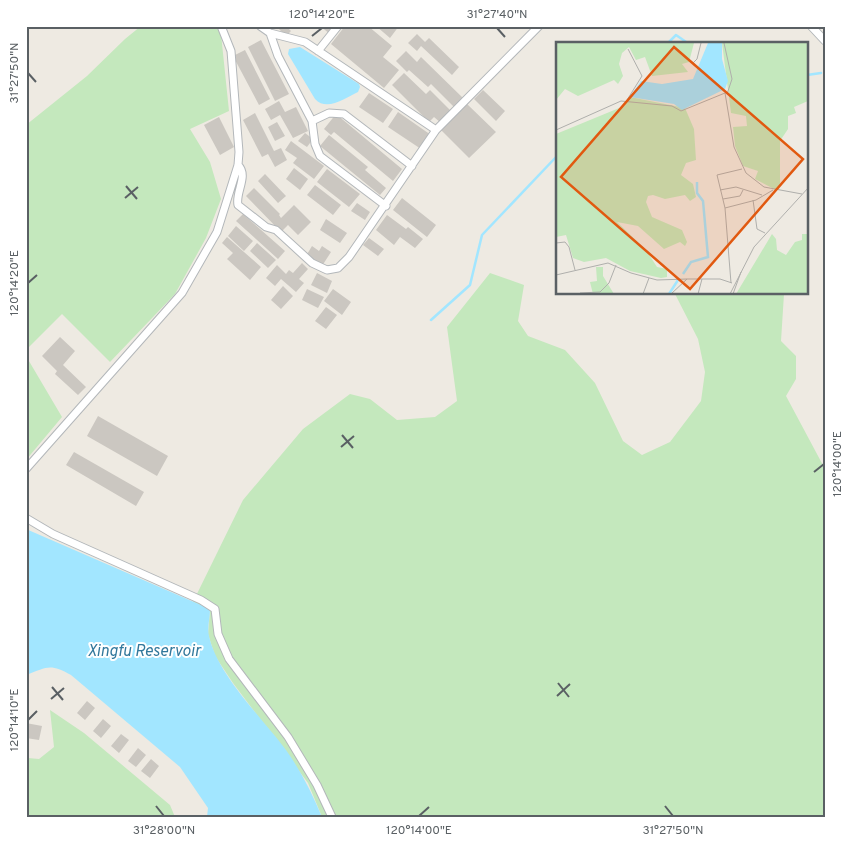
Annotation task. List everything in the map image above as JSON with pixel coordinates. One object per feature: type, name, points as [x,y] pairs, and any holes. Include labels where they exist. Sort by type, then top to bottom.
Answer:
[{"type":"street","points":[[26,469],[182,293],[217,232],[238,165],[232,51],[221,26]]},
{"type":"street","points":[[260,26],[270,33],[305,42],[436,130]]},
{"type":"street","points":[[318,51],[338,26]]},
{"type":"street","points":[[238,165],[244,174],[236,198],[238,205],[266,227],[276,230],[312,263],[327,270],[338,268],[349,257],[386,206],[436,130],[539,26]]},
{"type":"street","points":[[811,26],[825,41]]},
{"type":"street","points":[[270,33],[278,56],[312,121],[315,144],[320,156],[386,206]]},
{"type":"street","points":[[312,121],[329,113],[344,114],[412,166]]},
{"type":"street","points":[[26,518],[53,534],[201,600],[215,609],[218,634],[228,659],[288,737],[317,785],[332,817]]},
{"type":"green space","points":[[141,26],[217,26],[221,34],[229,111],[190,129],[210,162],[221,199],[206,238],[175,294],[110,362],[62,314],[26,350],[26,125],[87,76]]},
{"type":"green space","points":[[490,273],[524,285],[518,321],[528,336],[565,350],[595,383],[623,441],[642,455],[670,442],[701,401],[705,372],[698,339],[676,295],[784,295],[781,341],[796,356],[796,379],[786,396],[825,469],[825,817],[322,817],[308,783],[215,656],[208,634],[210,609],[193,602],[243,500],[303,429],[350,394],[370,399],[397,420],[435,417],[457,401],[447,327]]},
{"type":"green space","points":[[26,356],[62,417],[26,460]]},
{"type":"green space","points":[[50,710],[84,733],[170,805],[175,817],[26,817],[26,756],[39,759],[54,747]]},
{"type":"water","points":[[300,47],[359,84],[358,92],[336,103],[320,103],[315,99],[288,54],[289,49]]},
{"type":"water","name":"Xingfu Reservoir","points":[[26,529],[210,609],[209,636],[221,665],[242,695],[286,750],[306,782],[322,817],[207,817],[208,808],[180,767],[71,675],[58,669],[49,668],[26,675]]},
{"type":"building","points":[[276,26],[286,26],[291,31],[286,36]]},
{"type":"building","points":[[320,26],[336,26],[330,34]]},
{"type":"building","points":[[345,26],[368,26],[392,46],[383,57],[399,70],[384,88],[331,44]]},
{"type":"building","points":[[376,26],[399,26],[390,38]]},
{"type":"building","points":[[417,34],[425,42],[429,38],[459,67],[452,75],[421,46],[417,51],[408,43]]},
{"type":"building","points":[[261,40],[289,94],[275,101],[248,47]]},
{"type":"building","points":[[245,50],[270,99],[259,105],[233,56]]},
{"type":"building","points":[[406,51],[417,62],[421,57],[464,99],[455,108],[431,84],[428,87],[409,70],[407,72],[396,61]]},
{"type":"building","points":[[404,73],[426,94],[430,90],[452,112],[441,123],[434,117],[429,122],[392,85]]},
{"type":"building","points":[[483,90],[505,111],[496,121],[474,99]]},
{"type":"building","points":[[369,93],[393,109],[383,123],[359,107]]},
{"type":"building","points":[[279,101],[285,112],[296,107],[308,131],[293,138],[280,115],[271,120],[265,109]]},
{"type":"building","points":[[467,104],[496,132],[469,158],[441,130]]},
{"type":"building","points":[[398,112],[431,135],[421,149],[388,127]]},
{"type":"building","points":[[255,113],[274,151],[281,148],[287,160],[275,167],[268,154],[262,157],[243,120]]},
{"type":"building","points":[[336,114],[402,169],[393,181],[334,132],[331,135],[324,129]]},
{"type":"building","points":[[219,117],[234,147],[220,155],[204,125]]},
{"type":"building","points":[[277,122],[285,136],[275,141],[268,127]]},
{"type":"building","points":[[305,133],[313,139],[307,147],[298,141]]},
{"type":"building","points":[[329,135],[368,167],[365,170],[386,188],[380,195],[320,146]]},
{"type":"building","points":[[291,141],[324,166],[314,179],[293,163],[297,158],[285,150]]},
{"type":"building","points":[[294,168],[308,179],[300,190],[286,179]]},
{"type":"building","points":[[327,169],[360,194],[349,207],[317,182]]},
{"type":"building","points":[[265,174],[286,196],[278,203],[258,181]]},
{"type":"building","points":[[315,185],[341,205],[333,215],[307,195]]},
{"type":"building","points":[[254,188],[280,214],[281,218],[294,205],[311,222],[298,235],[288,225],[281,232],[246,196]]},
{"type":"building","points":[[402,198],[436,225],[427,237],[393,210]]},
{"type":"building","points":[[357,203],[370,212],[365,220],[351,211]]},
{"type":"building","points":[[243,214],[285,251],[278,259],[236,221]]},
{"type":"building","points":[[387,215],[406,229],[408,227],[423,239],[415,248],[400,237],[394,245],[376,230]]},
{"type":"building","points":[[326,219],[347,233],[340,243],[320,230]]},
{"type":"building","points":[[236,226],[253,241],[244,251],[228,236]]},
{"type":"building","points":[[227,237],[261,267],[250,280],[227,259],[233,253],[222,243]]},
{"type":"building","points":[[369,238],[384,249],[378,256],[363,245]]},
{"type":"building","points":[[257,243],[276,260],[268,268],[250,251]]},
{"type":"building","points":[[312,246],[319,251],[322,246],[331,252],[322,266],[306,256]]},
{"type":"building","points":[[302,263],[308,269],[299,279],[304,283],[296,292],[281,279],[275,286],[266,278],[277,265],[286,274],[289,270],[293,273]]},
{"type":"building","points":[[317,273],[332,281],[327,293],[311,285]]},
{"type":"building","points":[[283,286],[293,296],[281,309],[271,300]]},
{"type":"building","points":[[307,289],[324,297],[318,308],[302,300]]},
{"type":"building","points":[[333,289],[351,302],[342,315],[324,301]]},
{"type":"building","points":[[326,307],[337,315],[326,329],[315,321]]},
{"type":"building","points":[[60,337],[75,351],[63,365],[86,387],[78,395],[55,374],[57,371],[42,356]]},
{"type":"building","points":[[98,416],[168,456],[157,476],[87,436]]},
{"type":"building","points":[[74,452],[144,492],[136,506],[66,465]]},
{"type":"building","points":[[87,701],[95,708],[85,720],[77,713]]},
{"type":"building","points":[[103,719],[111,726],[101,738],[93,731]]},
{"type":"building","points":[[26,723],[42,726],[39,740],[26,738]]},
{"type":"building","points":[[121,734],[129,740],[119,753],[111,746]]},
{"type":"building","points":[[138,748],[146,755],[136,767],[128,761]]},
{"type":"building","points":[[151,759],[159,766],[150,778],[141,771]]},
{"type":"waterway","points":[[669,42],[676,35],[686,42]]},
{"type":"waterway","points":[[808,75],[821,73]]},
{"type":"waterway","points":[[431,320],[470,285],[482,235],[556,157]]}]
